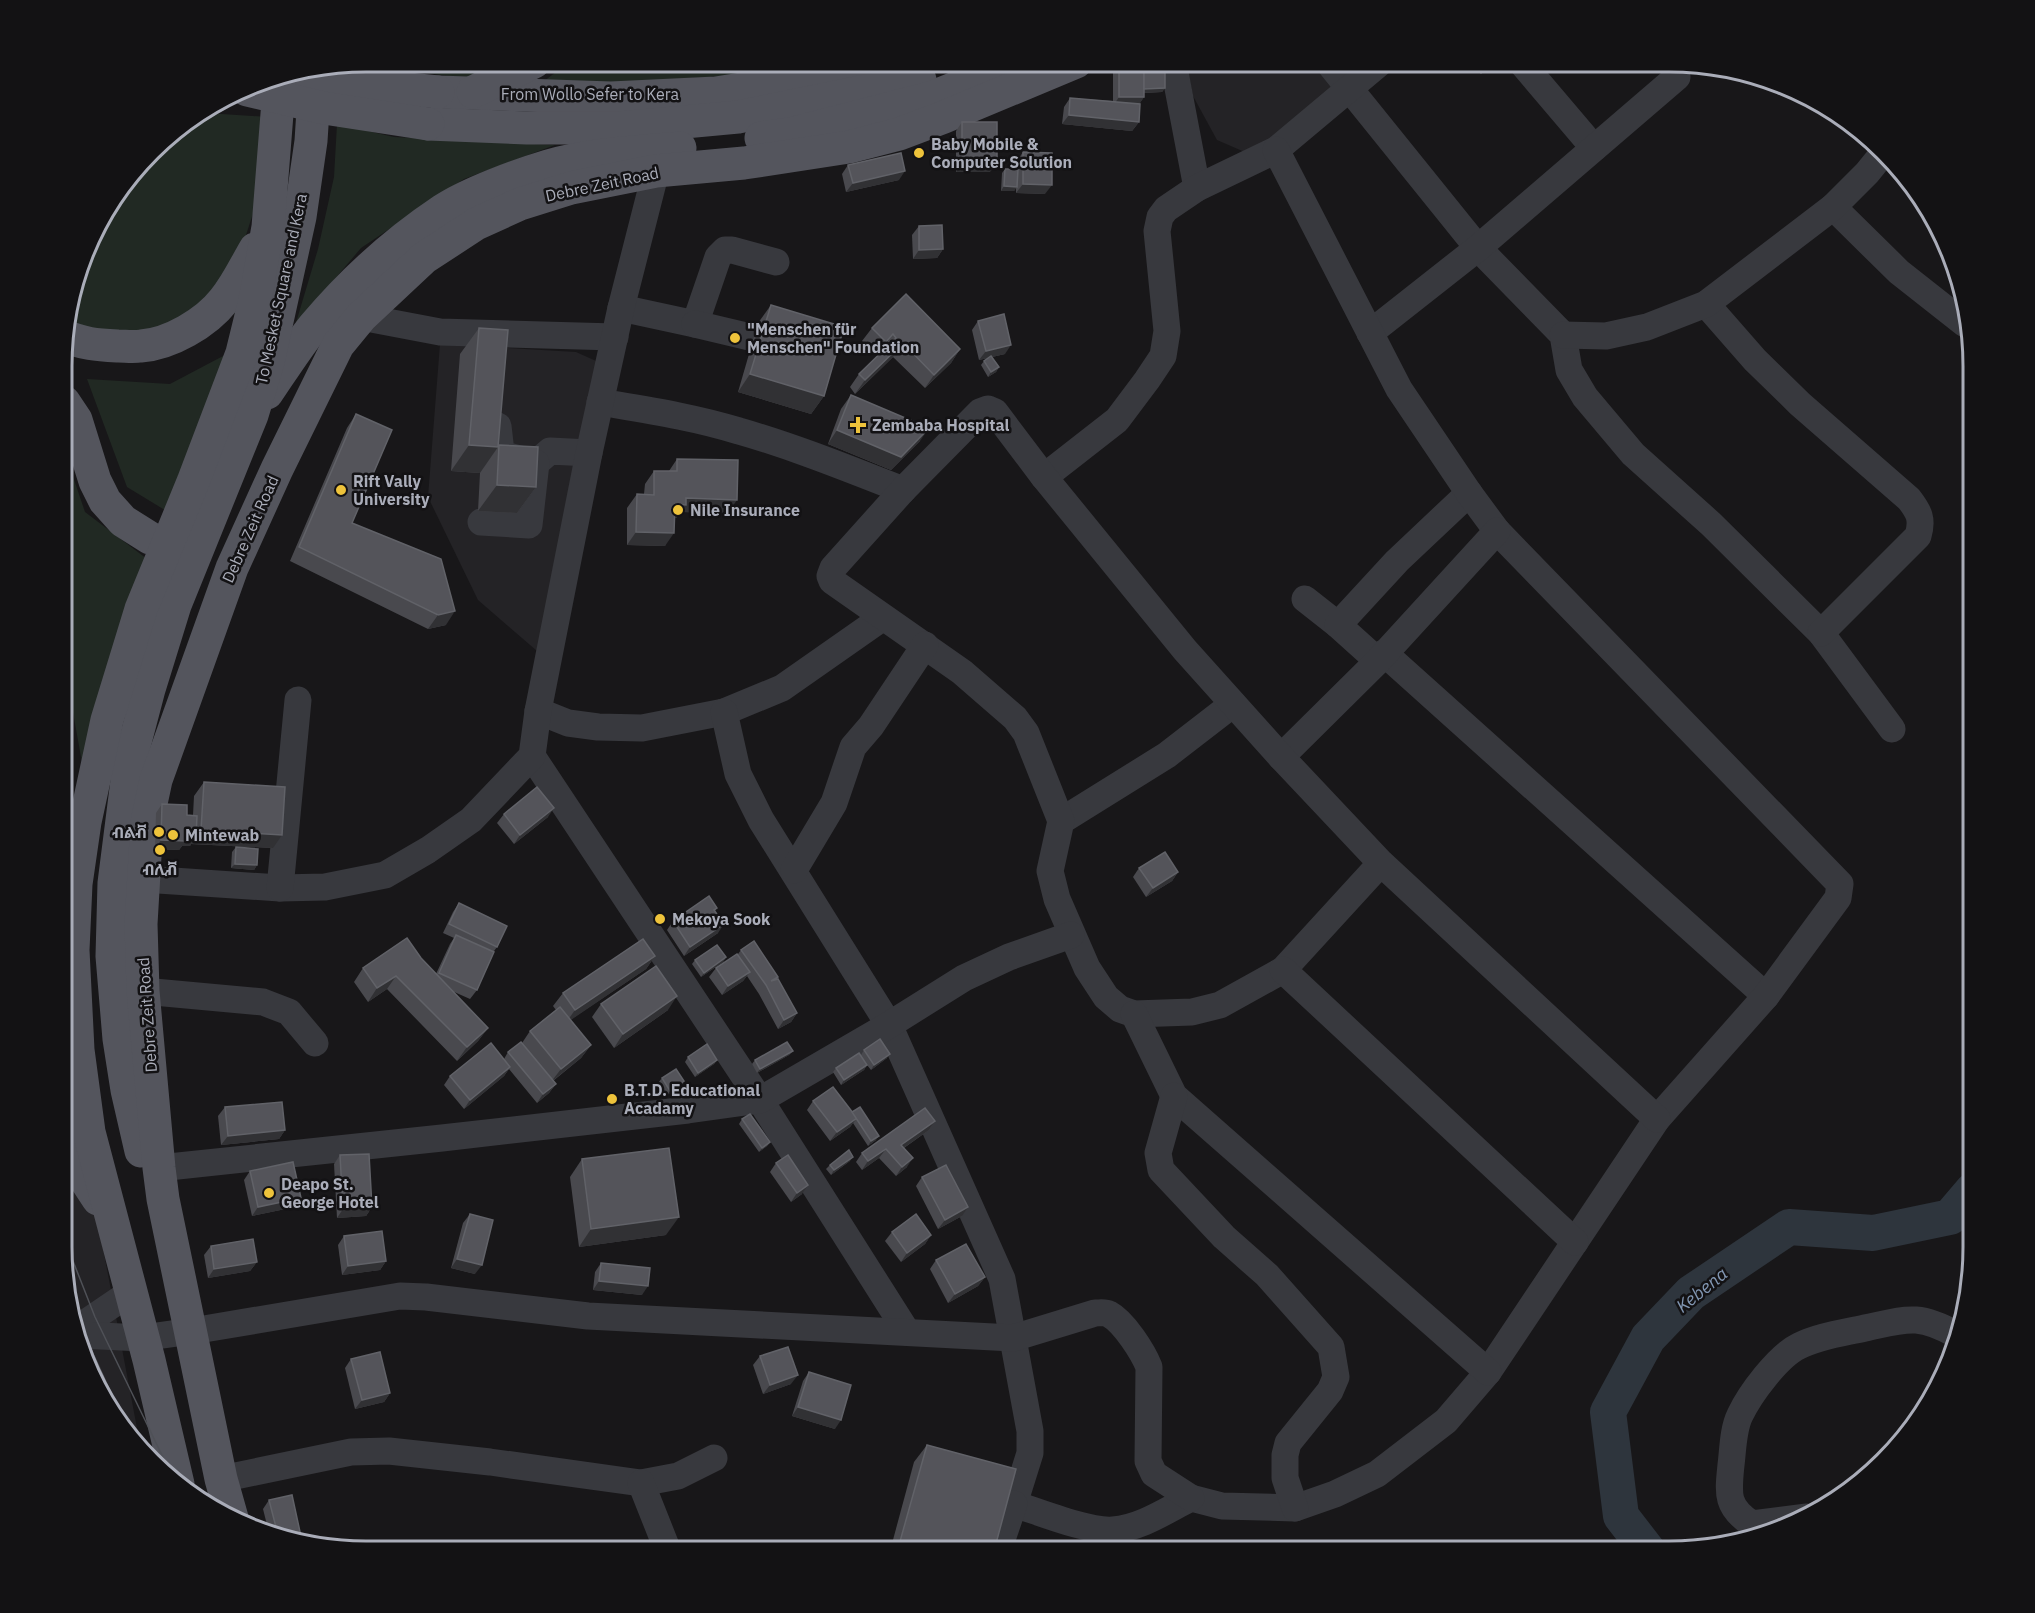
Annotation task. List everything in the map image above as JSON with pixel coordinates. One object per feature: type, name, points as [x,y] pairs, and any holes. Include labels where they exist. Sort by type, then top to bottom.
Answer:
[{"type":"main road","points":[[471,93],[514,72]]},
{"type":"main road","name":"From Wollo Sefer to Kera","points":[[317,77],[349,83],[438,92],[611,98],[716,93],[837,72]]},
{"type":"main road","points":[[258,92],[324,108],[428,124],[527,128],[620,128],[738,117],[955,72]]},
{"type":"main road","points":[[252,415],[314,326],[374,263],[401,240],[445,209],[497,185],[550,166],[620,153],[698,147],[794,133],[930,98],[960,86],[983,72]]},
{"type":"main road","name":"Debre Zeit Road","points":[[229,1507],[221,1479],[161,1184],[143,991],[141,924],[147,822],[156,780],[222,564],[277,469],[338,345],[361,317],[424,258],[476,224],[520,204],[571,188],[656,171],[744,163],[859,144],[899,134],[1052,72]]},
{"type":"main road","name":"To Mesket Square and Kera","points":[[161,1184],[139,1147],[119,1039],[112,956],[114,883],[129,765],[149,689],[176,605],[252,415],[268,362],[300,217],[311,141],[316,77]]},
{"type":"main road","points":[[175,1470],[89,1132],[78,1050],[73,950],[76,884],[85,822],[108,720],[141,609],[242,353],[255,300],[268,227],[279,85]]},
{"type":"main road","points":[[74,339],[103,345],[142,346],[169,339],[185,331],[214,311],[224,300],[268,227]]},
{"type":"main road","points":[[72,414],[76,420],[95,481],[105,501],[123,521],[150,538]]},
{"type":"main road","points":[[72,872],[76,884]]},
{"type":"main road","points":[[72,1158],[111,1217]]},
{"type":"street","points":[[1175,72],[1197,188]]},
{"type":"street","points":[[1336,72],[1478,248],[1563,336],[1569,370],[1585,397],[1633,454],[1711,524],[1821,633],[1892,729]]},
{"type":"street","points":[[1044,477],[1117,420],[1148,380],[1163,356],[1167,331],[1157,231],[1160,217],[1166,209],[1197,188],[1276,150],[1369,72]]},
{"type":"street","points":[[1529,72],[1594,148]]},
{"type":"street","points":[[1370,333],[1478,248],[1677,77]]},
{"type":"street","points":[[86,1335],[142,1338],[192,1332],[400,1296],[588,1316],[1013,1338],[1095,1313],[1107,1313],[1118,1321],[1144,1356],[1149,1367],[1148,1461],[1154,1474],[1191,1498],[1222,1506],[1294,1508],[1335,1494],[1377,1474],[1446,1421],[1488,1372],[1658,1119],[1766,996],[1838,898],[1840,884],[1497,531],[1399,389],[1276,150]]},
{"type":"street","points":[[1563,336],[1606,336],[1647,327],[1706,304],[1833,207],[1878,159]]},
{"type":"street","points":[[143,879],[280,888],[325,887],[385,875],[428,850],[471,820],[532,756],[538,711],[589,453],[621,308],[656,171]]},
{"type":"street","points":[[1833,207],[1899,272],[1959,319]]},
{"type":"street","points":[[695,324],[718,257],[725,250],[776,262]]},
{"type":"street","points":[[1706,304],[1755,360],[1800,404],[1909,499],[1919,512],[1922,525],[1918,536],[1821,633]]},
{"type":"street","points":[[621,308],[753,338]]},
{"type":"street","points":[[361,317],[440,332],[615,337]]},
{"type":"street","points":[[600,402],[740,430],[797,449],[903,490]]},
{"type":"street","points":[[1381,863],[1283,970],[1220,1005],[1192,1012],[1134,1014],[1120,1009],[1106,997],[1087,968],[1057,899],[1050,872],[1061,821],[1026,733],[1015,718],[970,678],[832,581],[830,576],[833,568],[903,490],[980,412],[988,410],[995,412],[1044,477],[1185,650],[1281,757],[1381,863],[1658,1119]]},
{"type":"street","points":[[498,426],[501,452],[504,455],[536,463]]},
{"type":"street","points":[[482,522],[529,525],[536,463],[550,451],[589,453]]},
{"type":"street","points":[[1338,625],[1397,561],[1469,493]]},
{"type":"street","points":[[1281,757],[1381,657],[1497,531]]},
{"type":"street","points":[[1305,599],[1381,657],[1766,996]]},
{"type":"street","points":[[538,711],[568,723],[598,728],[642,728],[724,712],[782,688],[882,618]]},
{"type":"street","points":[[794,870],[834,803],[853,747],[871,726],[925,645]]},
{"type":"street","points":[[280,888],[298,700]]},
{"type":"street","points":[[1061,821],[1167,755],[1233,704]]},
{"type":"street","points":[[724,712],[738,774],[761,820],[889,1025],[1002,1279],[1030,1431],[1030,1454],[1002,1541]]},
{"type":"street","points":[[532,756],[760,1100],[907,1332]]},
{"type":"street","points":[[161,1184],[442,1138],[760,1100],[889,1025],[964,978],[1008,957],[1071,935]]},
{"type":"street","points":[[1283,970],[1575,1242]]},
{"type":"street","points":[[143,991],[263,1002],[289,1012],[315,1043]]},
{"type":"street","points":[[1134,1014],[1174,1096],[1488,1372]]},
{"type":"street","points":[[1174,1096],[1158,1153],[1161,1170],[1224,1238],[1267,1275],[1331,1347],[1336,1377],[1330,1391],[1288,1443],[1285,1455],[1285,1478],[1294,1508]]},
{"type":"street","points":[[83,1325],[131,1292]]},
{"type":"street","points":[[1776,1521],[1752,1524],[1738,1514],[1732,1502],[1729,1484],[1739,1416],[1776,1365],[1797,1346],[1822,1337],[1896,1321],[1918,1318],[1950,1331]]},
{"type":"street","points":[[221,1479],[351,1452],[389,1451],[490,1462],[641,1483],[678,1476],[714,1458]]},
{"type":"street","points":[[641,1483],[664,1541]]},
{"type":"street","points":[[1014,1504],[1093,1528],[1113,1530],[1143,1522],[1191,1498]]},
{"type":"shaded area","points":[[418,72],[496,72],[473,79]]},
{"type":"shaded area","points":[[556,72],[789,72],[535,88]]},
{"type":"shaded area","points":[[1188,72],[1323,72],[1333,83],[1330,97],[1295,124],[1247,153],[1217,140],[1193,96]]},
{"type":"shaded area","points":[[215,114],[268,117],[258,198],[235,269],[204,311],[156,337],[88,332],[76,323],[82,290],[94,253],[111,219],[145,172],[172,145]]},
{"type":"shaded area","points":[[337,124],[394,137],[555,145],[464,179],[361,248],[295,326],[318,249],[334,177]]},
{"type":"shaded area","points":[[440,344],[576,352],[605,365],[544,657],[478,600],[428,497]]},
{"type":"shaded area","points":[[242,346],[173,515],[127,487],[87,379],[170,384]]},
{"type":"shaded area","points":[[72,474],[85,512],[151,562],[85,779],[72,707]]},
{"type":"shaded area","points":[[72,1084],[138,1432],[102,1377],[88,1342],[78,1305],[72,1247]]},
{"type":"building","points":[[1119,72],[1144,72],[1144,97],[1119,97]]},
{"type":"building","points":[[1144,72],[1165,72],[1165,88],[1144,89]]},
{"type":"building","points":[[1070,98],[1140,104],[1139,122],[1069,115]]},
{"type":"building","points":[[962,122],[997,122],[997,163],[962,163]]},
{"type":"building","points":[[1023,152],[1052,153],[1052,185],[1023,184]]},
{"type":"building","points":[[901,153],[905,171],[853,183],[848,165]]},
{"type":"building","points":[[1005,169],[1018,169],[1017,187],[1004,186]]},
{"type":"building","points":[[942,225],[943,249],[919,250],[919,226]]},
{"type":"building","points":[[906,294],[960,349],[934,375],[903,343],[865,380],[859,374],[896,338],[893,334],[886,342],[872,328]]},
{"type":"building","points":[[771,305],[844,327],[824,396],[750,374]]},
{"type":"building","points":[[1004,314],[1011,345],[986,351],[978,321]]},
{"type":"building","points":[[479,328],[508,330],[498,447],[469,445]]},
{"type":"building","points":[[991,356],[999,367],[991,372],[984,361]]},
{"type":"building","points":[[851,395],[929,428],[901,457],[837,430]]},
{"type":"building","name":"Rift Vally University","points":[[356,414],[392,430],[352,523],[441,559],[455,611],[438,615],[299,547]]},
{"type":"building","points":[[499,445],[538,447],[536,487],[497,485]]},
{"type":"building","name":"Nile Insurance","points":[[677,459],[738,460],[737,500],[686,498],[686,505],[675,504],[674,533],[636,532],[637,494],[654,495],[654,471],[677,471]]},
{"type":"building","points":[[204,782],[285,787],[282,835],[201,830]]},
{"type":"building","points":[[537,787],[554,808],[520,835],[504,814]]},
{"type":"building","points":[[162,804],[187,805],[187,815],[197,816],[196,837],[185,837],[185,841],[161,840]]},
{"type":"building","points":[[236,847],[258,849],[257,865],[235,864]]},
{"type":"building","points":[[1165,852],[1178,872],[1153,888],[1139,868]]},
{"type":"building","points":[[709,896],[717,908],[714,910],[724,924],[690,947],[673,921]]},
{"type":"building","points":[[459,903],[507,926],[497,947],[449,924]]},
{"type":"building","points":[[456,935],[494,952],[477,990],[439,973]]},
{"type":"building","points":[[407,938],[421,958],[488,1028],[467,1047],[396,976],[377,988],[363,968]]},
{"type":"building","points":[[643,939],[655,956],[575,1010],[563,993]]},
{"type":"building","points":[[754,941],[778,977],[771,981],[778,979],[797,1013],[784,1020],[766,985],[741,950]]},
{"type":"building","points":[[717,945],[726,957],[704,973],[695,960]]},
{"type":"building","points":[[737,954],[750,972],[728,986],[716,968]]},
{"type":"building","points":[[656,966],[677,996],[623,1034],[601,1004]]},
{"type":"building","points":[[560,1007],[591,1045],[561,1069],[530,1031]]},
{"type":"building","points":[[880,1039],[890,1054],[874,1065],[864,1050]]},
{"type":"building","points":[[521,1042],[556,1084],[543,1094],[508,1052]]},
{"type":"building","points":[[787,1042],[793,1051],[760,1069],[755,1060]]},
{"type":"building","points":[[491,1043],[510,1067],[470,1100],[450,1076]]},
{"type":"building","points":[[707,1044],[717,1060],[698,1073],[688,1057]]},
{"type":"building","points":[[859,1053],[867,1065],[844,1080],[836,1068]]},
{"type":"building","points":[[676,1069],[684,1081],[670,1091],[662,1078]]},
{"type":"building","points":[[833,1087],[857,1118],[837,1132],[813,1101]]},
{"type":"building","points":[[282,1102],[285,1130],[228,1136],[225,1107]]},
{"type":"building","points":[[860,1107],[879,1136],[871,1141],[852,1112]]},
{"type":"building","points":[[925,1108],[935,1121],[901,1145],[913,1158],[902,1167],[886,1149],[868,1161],[862,1153]]},
{"type":"building","points":[[750,1114],[770,1142],[762,1148],[742,1119]]},
{"type":"building","points":[[669,1148],[679,1217],[591,1229],[582,1159]]},
{"type":"building","points":[[849,1150],[853,1157],[834,1170],[830,1165]]},
{"type":"building","points":[[369,1154],[372,1207],[343,1209],[340,1155]]},
{"type":"building","points":[[788,1155],[808,1185],[797,1193],[776,1163]]},
{"type":"building","name":"Deapo St. George Hotel","points":[[293,1162],[301,1198],[258,1207],[250,1171]]},
{"type":"building","points":[[946,1165],[968,1207],[945,1220],[922,1177]]},
{"type":"building","points":[[470,1214],[493,1220],[482,1265],[457,1259]]},
{"type":"building","points":[[916,1214],[931,1235],[907,1253],[892,1232]]},
{"type":"building","points":[[382,1231],[386,1261],[348,1266],[344,1236]]},
{"type":"building","points":[[253,1239],[257,1262],[214,1269],[211,1246]]},
{"type":"building","points":[[966,1244],[985,1277],[955,1294],[936,1260]]},
{"type":"building","points":[[601,1263],[650,1268],[648,1286],[599,1281]]},
{"type":"building","points":[[788,1347],[798,1375],[770,1385],[760,1356]]},
{"type":"building","points":[[380,1352],[390,1393],[362,1400],[351,1359]]},
{"type":"building","points":[[809,1372],[851,1385],[841,1420],[798,1407]]},
{"type":"building","points":[[927,1445],[1016,1469],[997,1541],[900,1541]]},
{"type":"building","points":[[292,1495],[300,1533],[276,1527],[269,1500]]},
{"type":"waterway","name":"Kebena","points":[[1640,1541],[1621,1516],[1608,1412],[1648,1338],[1691,1293],[1789,1227],[1873,1233],[1950,1217],[1963,1202]]},
{"type":"tram line","points":[[73,1260],[95,1317],[165,1462]]},
{"type":"tram line","points":[[89,1344],[112,1396]]},
{"type":"place","name":"Baby Mobile & Computer Solution","points":[[919,153]]},
{"type":"place","name":"\"Menschen für Menschen\" Foundation","points":[[735,338]]},
{"type":"place","name":"Zembaba Hospital","points":[[858,425]]},
{"type":"place","name":"Rift Vally University","points":[[341,490]]},
{"type":"place","name":"Nile Insurance","points":[[678,510]]},
{"type":"place","name":"ብልቭ","points":[[159,832]]},
{"type":"place","name":"Mintewab","points":[[173,835]]},
{"type":"place","name":"ብሊቭ","points":[[160,850]]},
{"type":"place","name":"Mekoya Sook","points":[[660,919]]},
{"type":"place","name":"B.T.D. Educational Acadamy","points":[[612,1099]]},
{"type":"place","name":"Deapo St. George Hotel","points":[[269,1193]]}]
